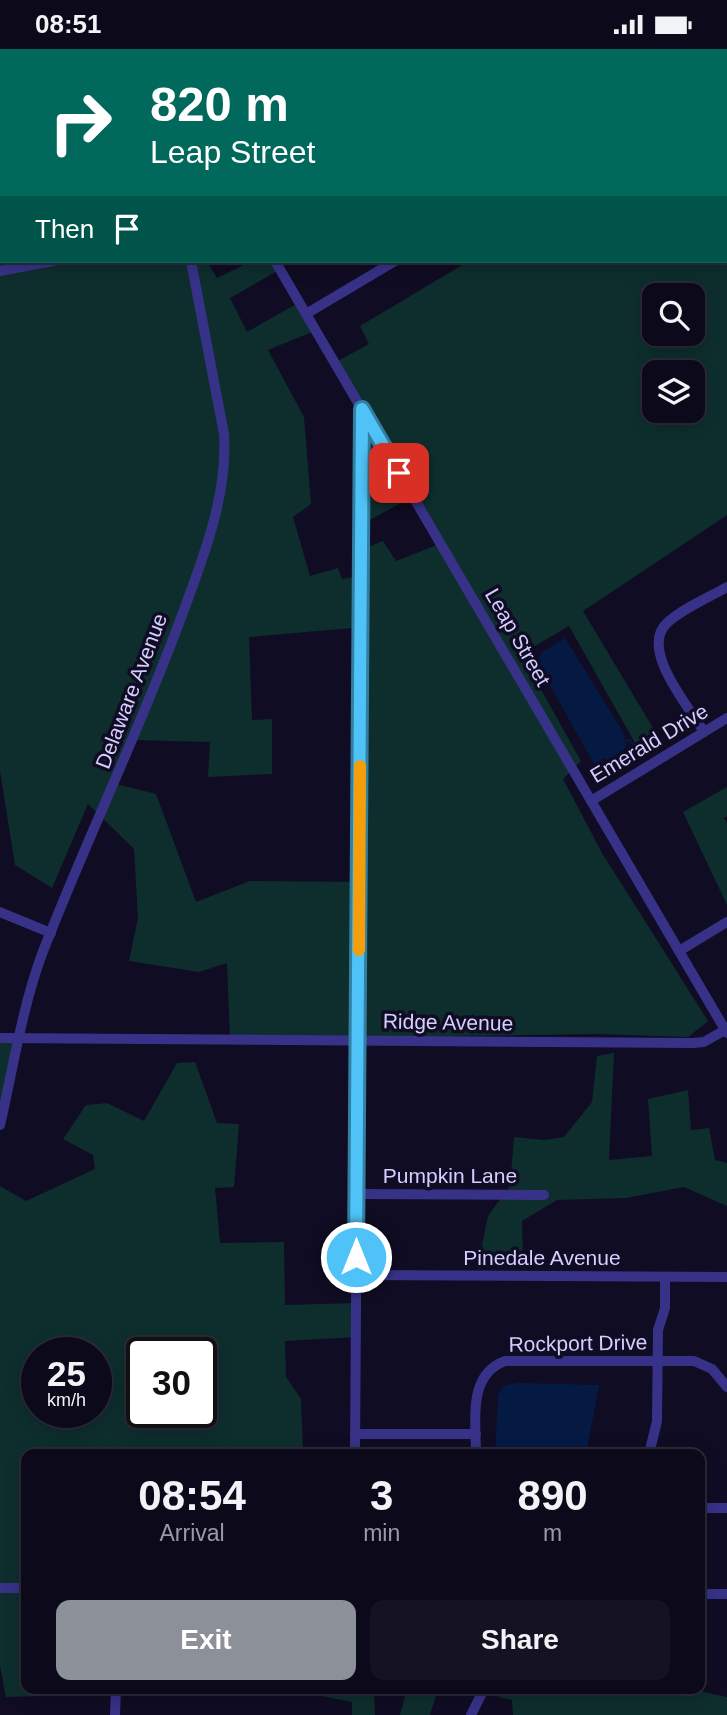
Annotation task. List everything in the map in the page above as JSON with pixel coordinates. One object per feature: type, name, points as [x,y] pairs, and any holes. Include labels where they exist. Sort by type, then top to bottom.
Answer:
[{"type":"street","points":[[0,271],[42,263]]},
{"type":"street","name":"Delaware Avenue","points":[[0,1125],[35,975],[136,735],[201,563],[213,522],[224,463],[224,434],[191,263]]},
{"type":"street","name":"Leap Street","points":[[276,263],[726,1032]]},
{"type":"street","points":[[306,314],[391,263]]},
{"type":"street","points":[[355,1449],[362,409]]},
{"type":"street","points":[[704,732],[659,659],[657,641],[667,622],[727,587]]},
{"type":"street","name":"Emerald Drive","points":[[591,801],[727,718]]},
{"type":"street","points":[[0,912],[51,933]]},
{"type":"street","points":[[679,951],[727,922]]},
{"type":"street","name":"Ridge Avenue","points":[[0,1038],[693,1043],[704,1042],[726,1032]]},
{"type":"street","name":"Pumpkin Lane","points":[[356,1194],[544,1195]]},
{"type":"street","name":"Pinedale Avenue","points":[[356,1275],[727,1277]]},
{"type":"street","points":[[650,1449],[657,1421],[658,1327],[665,1308],[665,1277]]},
{"type":"street","name":"Rockport Drive","points":[[476,1449],[479,1387],[487,1373],[502,1362],[702,1363],[716,1372],[727,1387]]},
{"type":"street","points":[[355,1434],[476,1434]]},
{"type":"street","points":[[705,1508],[727,1508]]},
{"type":"street","points":[[0,1588],[21,1588]]},
{"type":"street","points":[[705,1594],[727,1594]]},
{"type":"street","points":[[115,1715],[116,1694]]},
{"type":"street","points":[[471,1715],[482,1694]]},
{"type":"green space","points":[[0,263],[208,263],[217,278],[248,263],[276,263],[281,269],[230,298],[247,332],[300,302],[317,330],[268,350],[304,417],[311,504],[293,517],[310,576],[338,568],[342,579],[365,575],[361,550],[383,541],[396,561],[442,543],[414,496],[362,524],[362,406],[336,362],[369,344],[360,326],[466,263],[727,263],[727,515],[583,611],[656,733],[639,750],[569,626],[521,654],[581,761],[563,779],[602,853],[708,1021],[688,1037],[597,1034],[230,1039],[227,963],[199,972],[129,961],[138,918],[134,849],[88,804],[52,888],[15,865],[0,771]],"holes":[[[364,627],[362,882],[250,881],[196,902],[156,794],[116,784],[133,740],[210,742],[208,777],[272,774],[272,719],[252,720],[249,637]]]},
{"type":"green space","points":[[727,787],[727,816],[724,818],[727,823],[727,905],[683,812]]},
{"type":"green space","points":[[0,1038],[20,1038],[0,1122]]},
{"type":"green space","points":[[614,1053],[609,1160],[652,1156],[648,1099],[688,1090],[691,1130],[709,1128],[715,1160],[727,1163],[727,1206],[684,1187],[626,1198],[557,1200],[522,1221],[523,1262],[477,1269],[488,1216],[510,1186],[514,1137],[544,1140],[564,1137],[592,1102],[597,1056]]},
{"type":"green space","points":[[195,1062],[217,1123],[239,1124],[234,1187],[215,1188],[220,1243],[284,1242],[285,1305],[357,1303],[357,1337],[285,1341],[286,1377],[301,1399],[303,1449],[21,1449],[21,1694],[43,1696],[6,1697],[0,1666],[0,1186],[26,1201],[95,1169],[93,1155],[63,1139],[86,1105],[107,1103],[144,1121],[177,1063]]},
{"type":"green space","points":[[705,1692],[727,1697],[727,1715],[513,1715],[512,1700],[498,1697],[498,1694]]},
{"type":"green space","points":[[374,1694],[375,1715],[352,1715],[352,1702],[321,1696]]},
{"type":"green space","points":[[406,1694],[436,1694],[430,1715],[400,1715]]},
{"type":"water","points":[[565,638],[624,734],[626,747],[608,760],[603,758],[598,765],[594,764],[538,664],[541,653]]},
{"type":"water","points":[[517,1383],[599,1385],[587,1449],[495,1449],[498,1396],[503,1386]]},
{"type":"waterway","points":[[623,741],[630,740],[638,752]]},
{"type":"waterway","points":[[598,765],[598,776]]},
{"type":"slow traffic","points":[[359,950],[360,766]]},
{"type":"route","points":[[356,1257],[362,409],[399,473]]}]
